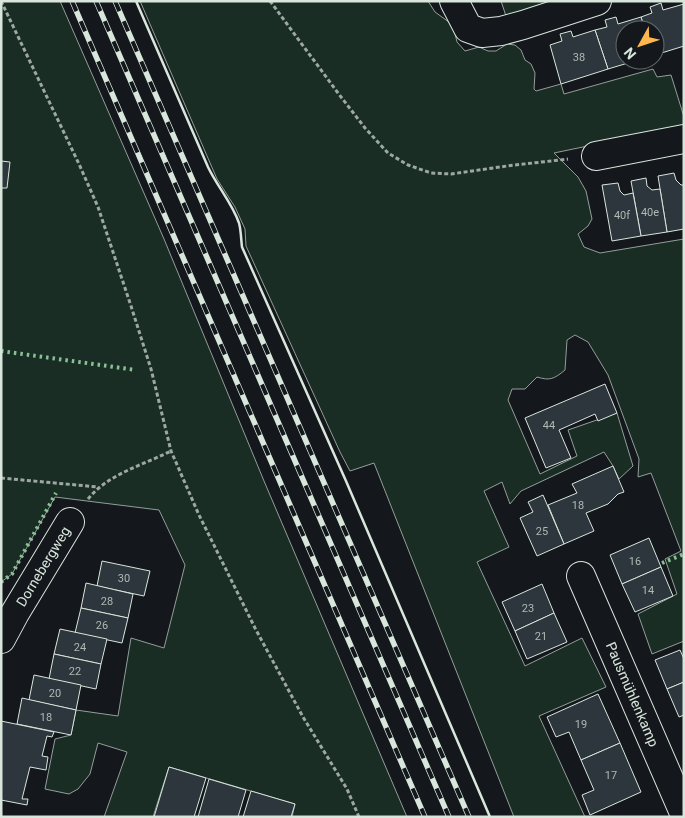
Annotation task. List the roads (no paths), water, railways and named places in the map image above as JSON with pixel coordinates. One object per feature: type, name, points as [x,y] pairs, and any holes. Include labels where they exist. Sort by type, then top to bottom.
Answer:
[{"type":"street","points":[[454,1],[468,28],[482,33],[501,31],[597,1]]},
{"type":"street","points":[[596,156],[684,139]]},
{"type":"street","name":"Dornebergweg","points":[[1,639],[70,522]]},
{"type":"street","name":"Pausmühlenkamp","points":[[580,576],[684,813]]},
{"type":"railway","points":[[72,1],[425,817]]},
{"type":"railway","points":[[96,1],[449,817]]},
{"type":"railway","points":[[115,1],[469,817]]}]
